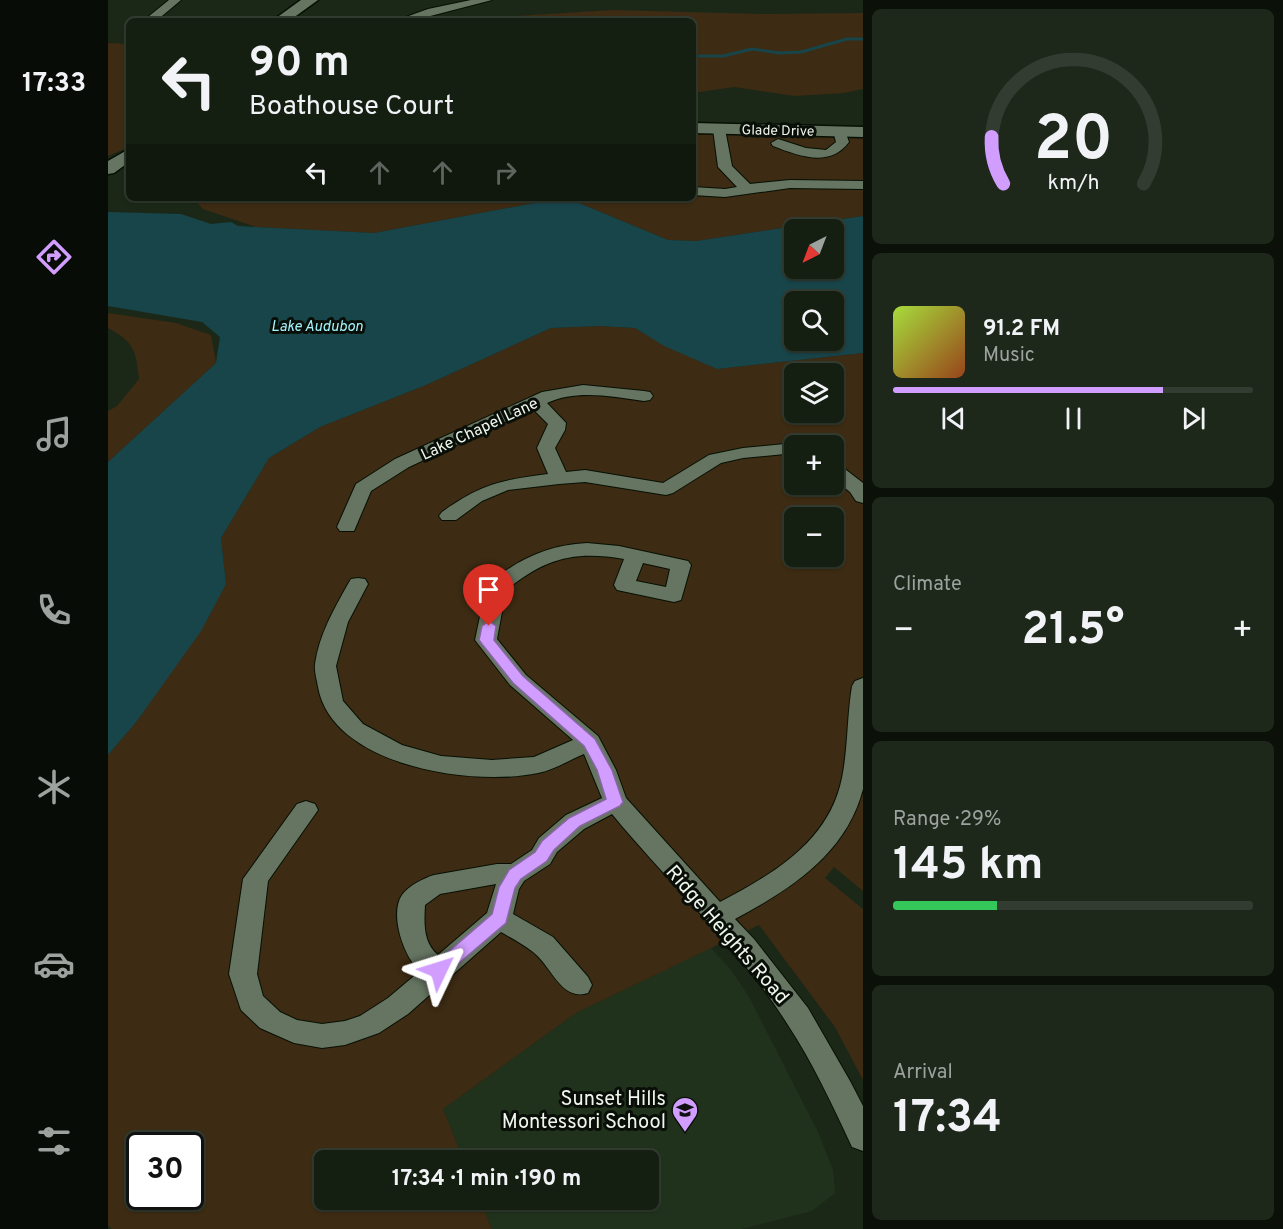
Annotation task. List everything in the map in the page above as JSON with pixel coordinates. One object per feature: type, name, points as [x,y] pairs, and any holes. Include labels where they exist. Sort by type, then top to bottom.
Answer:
[{"type":"street","points":[[153,18],[176,0]]},
{"type":"street","points":[[284,18],[311,0]]},
{"type":"street","points":[[410,18],[487,0]]},
{"type":"street","name":"Glade Drive","points":[[696,128],[863,132]]},
{"type":"street","points":[[719,129],[725,167],[747,189]]},
{"type":"street","points":[[777,143],[809,153],[832,152],[840,148],[843,142],[839,131]]},
{"type":"street","points":[[108,169],[126,156]]},
{"type":"street","points":[[696,191],[725,193],[790,184],[863,185]]},
{"type":"street","name":"Lake Chapel Lane","points":[[346,527],[363,488],[402,463],[536,402],[557,393],[574,391],[598,390],[644,396]]},
{"type":"street","points":[[536,402],[557,423],[556,430],[546,448],[559,478]]},
{"type":"street","points":[[449,516],[475,497],[504,485],[585,476],[666,489],[715,459],[743,453],[784,449]]},
{"type":"street","points":[[844,478],[857,488],[863,497]]},
{"type":"street","points":[[306,810],[256,879],[243,974],[251,1002],[270,1020],[294,1031],[322,1036],[345,1033],[369,1025],[398,1006],[500,918],[507,887],[515,874],[541,856],[548,845],[575,822],[615,802],[604,770],[590,742],[518,680],[486,640],[496,588],[519,569],[556,552],[598,550],[635,556]]},
{"type":"street","points":[[358,584],[337,622],[325,666],[332,703],[355,730],[394,751],[441,764],[492,769],[537,765],[590,742]]},
{"type":"street","points":[[717,916],[776,884],[804,864],[836,827],[848,803],[854,778],[863,686]]},
{"type":"street","name":"Ridge Heights Road","points":[[615,802],[778,988],[805,1027],[863,1137]]},
{"type":"street","points":[[439,970],[420,954],[411,914],[412,900],[434,885],[497,874],[515,874]]},
{"type":"street","points":[[500,918],[544,945],[578,985]]},
{"type":"shaded area","points":[[612,10],[763,14],[863,13],[863,89],[844,93],[795,96],[734,87],[696,93],[696,18],[497,18]]},
{"type":"shaded area","points":[[108,43],[126,44],[126,148],[108,156]]},
{"type":"shaded area","points":[[696,133],[863,137],[863,216],[843,219],[784,219],[784,228],[696,241],[668,240],[574,201],[696,201]]},
{"type":"shaded area","points":[[196,201],[545,201],[374,233],[256,227],[203,209]]},
{"type":"shaded area","points":[[108,313],[176,323],[211,335],[216,363],[108,462],[108,411],[117,406],[139,379],[135,354],[123,338],[108,328]]},
{"type":"shaded area","points":[[599,326],[635,328],[665,346],[717,369],[863,353],[863,891],[834,867],[825,878],[863,909],[863,1080],[835,1027],[759,925],[576,1013],[443,1109],[460,1150],[314,1150],[314,1210],[484,1210],[492,1229],[112,1229],[108,1226],[108,755],[137,721],[226,584],[221,538],[269,458],[320,427],[426,385],[551,328]]},
{"type":"shaded area","points":[[711,948],[731,970],[749,997],[818,1132],[833,1170],[835,1193],[812,1211],[741,1229],[492,1229],[484,1210],[659,1210],[659,1150],[460,1150],[443,1109],[576,1013]]},
{"type":"water","name":"Lake Audubon","points":[[545,201],[574,201],[668,240],[696,241],[784,228],[784,279],[844,279],[843,219],[863,216],[863,353],[717,369],[664,346],[635,328],[599,326],[551,328],[426,385],[320,427],[269,458],[221,538],[226,584],[201,631],[137,721],[108,755],[108,462],[216,363],[220,337],[202,322],[108,306],[108,212],[181,214],[211,224],[231,222],[238,226],[374,233]]},
{"type":"waterway","points":[[696,56],[723,56],[752,49],[780,53],[801,52],[847,39],[863,39]]},
{"type":"place","name":"Sunset Hills Montessori School","points":[[685,1133]]},
{"type":"route","points":[[439,970],[500,918],[507,887],[515,874],[541,856],[548,845],[575,822],[615,802],[604,770],[590,742],[518,680],[486,640],[489,626]]}]
